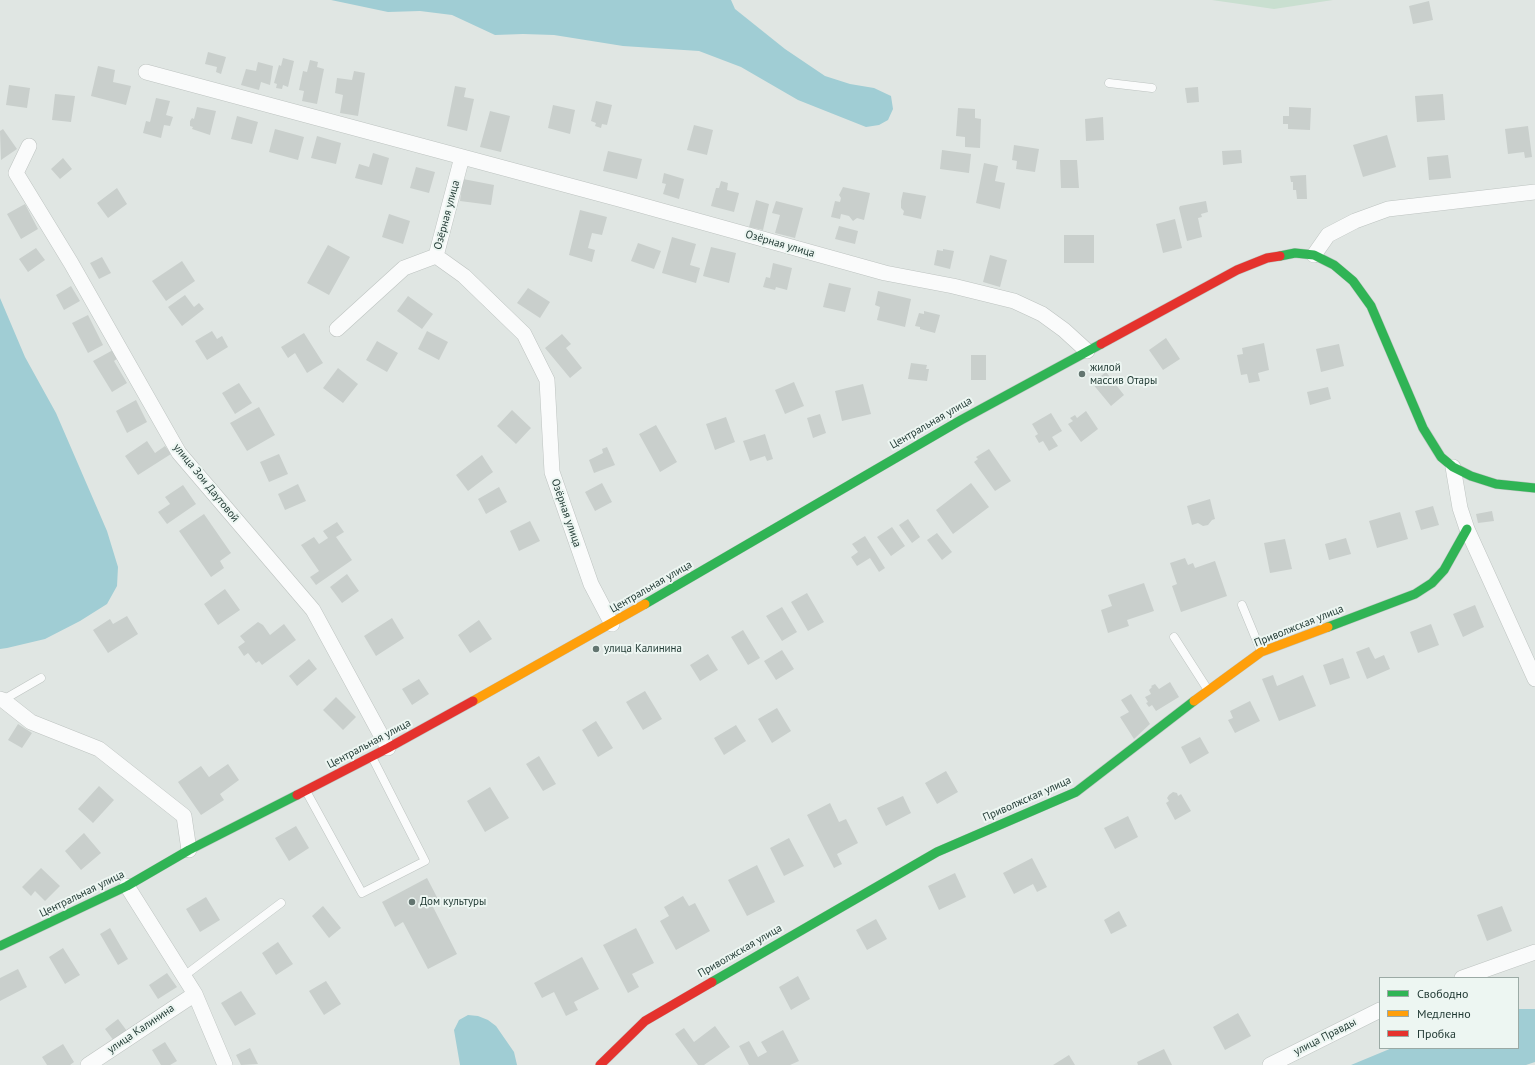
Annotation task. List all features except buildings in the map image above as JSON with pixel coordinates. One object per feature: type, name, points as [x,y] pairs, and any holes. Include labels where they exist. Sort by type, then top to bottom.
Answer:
[{"type":"street","name":"Озёрная улица","points":[[146,72],[884,273],[953,286],[1014,301],[1042,314],[1064,330],[1087,351]]},
{"type":"street","name":"улица Зои Даутовой","points":[[29,146],[16,173],[71,263],[179,453],[312,610],[388,748]]},
{"type":"street","name":"Озёрная улица","points":[[462,157],[436,256],[464,276],[524,334],[548,380],[552,472],[591,584],[612,624]]},
{"type":"street","points":[[1535,192],[1388,209],[1355,221],[1328,235],[1314,255],[1334,265],[1354,281],[1371,306],[1423,428],[1442,457],[1452,467],[1471,476],[1496,484],[1535,488]]},
{"type":"street","name":"Центральная улица","points":[[0,946],[127,886],[189,850],[388,748],[612,624],[961,420],[1237,270],[1267,258],[1295,254],[1314,255]]},
{"type":"street","points":[[337,329],[404,268],[436,256]]},
{"type":"street","points":[[1452,467],[1460,508],[1467,529],[1535,679]]},
{"type":"street","name":"Приволжская улица","points":[[600,1065],[645,1021],[778,943],[937,852],[1076,792],[1209,690],[1262,652],[1415,594],[1432,583],[1444,570],[1467,529]]},
{"type":"street","points":[[1,700],[30,722],[99,750],[184,816],[189,850]]},
{"type":"street","points":[[127,886],[194,994],[225,1065]]},
{"type":"street","points":[[1465,977],[1535,952]]},
{"type":"street","name":"улица Калинина","points":[[88,1065],[194,994]]},
{"type":"street","name":"улица Правды","points":[[1270,1065],[1379,1010]]},
{"type":"lane","points":[[1109,83],[1152,88]]},
{"type":"lane","points":[[1242,605],[1262,652]]},
{"type":"lane","points":[[1174,637],[1209,690]]},
{"type":"lane","points":[[1,700],[41,678]]},
{"type":"lane","points":[[306,790],[362,893],[426,861],[372,756]]},
{"type":"lane","points":[[184,976],[281,903]]},
{"type":"green space","points":[[1212,0],[1333,0],[1274,9]]},
{"type":"water","points":[[331,0],[731,0],[735,9],[785,49],[825,76],[850,84],[874,88],[891,96],[893,109],[888,120],[879,125],[866,127],[798,100],[741,67],[699,51],[623,46],[554,35],[495,35],[452,15],[420,11],[388,12]]},
{"type":"water","points":[[0,298],[25,357],[56,413],[107,531],[118,567],[117,586],[107,604],[80,621],[45,639],[0,649]]},
{"type":"water","points":[[1519,1009],[1535,1009],[1535,1062],[1526,1065],[1351,1065],[1390,1049],[1519,1049]]},
{"type":"water","points":[[468,1015],[478,1016],[488,1020],[496,1026],[514,1052],[517,1065],[460,1065],[454,1030],[459,1020]]},
{"type":"traffic: fast","points":[[1280,256],[1295,253],[1314,255],[1334,265],[1353,281],[1371,306],[1423,428],[1441,457],[1453,467],[1471,476],[1496,484],[1535,488]]},
{"type":"traffic: fast","points":[[645,604],[961,420],[1101,344]]},
{"type":"traffic: fast","points":[[1328,627],[1415,594],[1432,583],[1444,570],[1467,529]]},
{"type":"traffic: fast","points":[[712,982],[937,852],[1076,792],[1194,701]]},
{"type":"traffic: fast","points":[[0,946],[127,886],[189,850],[297,795]]},
{"type":"traffic: slow","points":[[473,701],[645,604]]},
{"type":"traffic: slow","points":[[1194,701],[1261,652],[1328,627]]},
{"type":"traffic: jam","points":[[1101,344],[1237,270],[1267,258],[1280,256]]},
{"type":"traffic: jam","points":[[297,795],[388,748],[473,701]]},
{"type":"traffic: jam","points":[[600,1065],[645,1021],[712,982]]},
{"type":"place","name":"жилой массив Отары","points":[[1082,374]]},
{"type":"place","name":"улица Калинина","points":[[596,649]]},
{"type":"place","name":"Дом культуры","points":[[412,902]]}]
